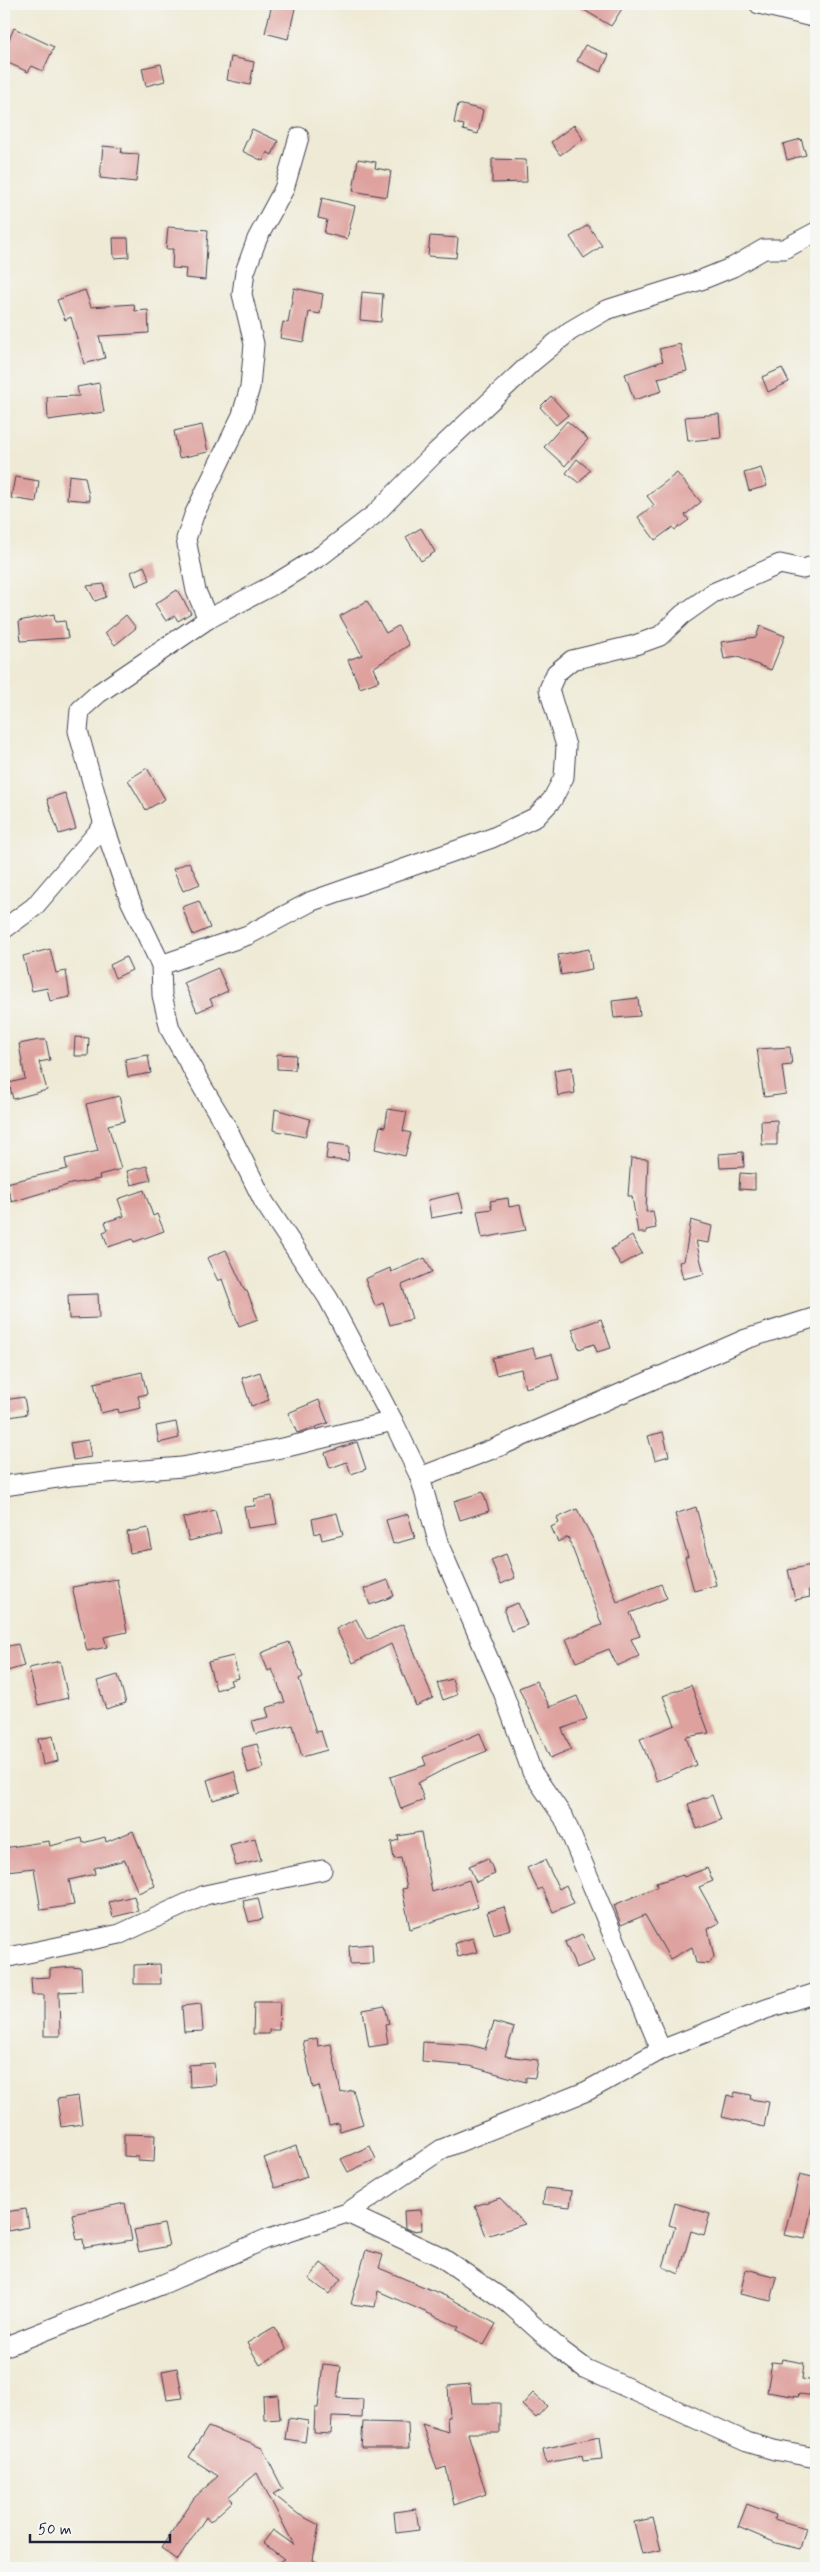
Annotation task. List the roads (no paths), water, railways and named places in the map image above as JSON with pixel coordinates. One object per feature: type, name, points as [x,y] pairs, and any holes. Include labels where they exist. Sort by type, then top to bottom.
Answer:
[{"type":"street","points":[[759,4],[816,18]]},
{"type":"street","points":[[208,619],[196,591],[186,539],[194,515],[242,415],[250,387],[254,344],[242,294],[245,272],[257,239],[284,188],[299,137]]},
{"type":"street","points":[[661,2050],[564,1818],[532,1772],[503,1692],[439,1546],[420,1477],[393,1421],[328,1298],[264,1202],[228,1128],[202,1088],[170,1029],[162,995],[161,965],[129,898],[104,825],[78,731],[80,710],[99,693],[208,619],[275,584],[306,565],[375,514],[432,455],[531,363],[570,331],[606,310],[701,280],[733,267],[764,249],[784,249],[816,232]]},
{"type":"street","points":[[161,965],[248,935],[312,901],[492,838],[536,818],[552,800],[564,777],[566,746],[550,689],[556,673],[572,660],[635,645],[660,636],[682,615],[713,593],[780,564],[804,569],[816,565]]},
{"type":"street","points":[[5,930],[34,907],[104,825]]},
{"type":"street","points":[[420,1477],[498,1447],[746,1339],[816,1317]]},
{"type":"street","points":[[4,1486],[70,1476],[182,1467],[286,1447],[393,1421]]},
{"type":"street","points":[[4,1958],[120,1934],[205,1895],[322,1870]]},
{"type":"street","points":[[4,2347],[161,2285],[266,2239],[347,2213],[442,2149],[587,2091],[661,2050],[766,2009],[816,1993]]},
{"type":"street","points":[[347,2213],[441,2257],[507,2302],[562,2351],[586,2369],[747,2442],[774,2450],[816,2458]]}]
